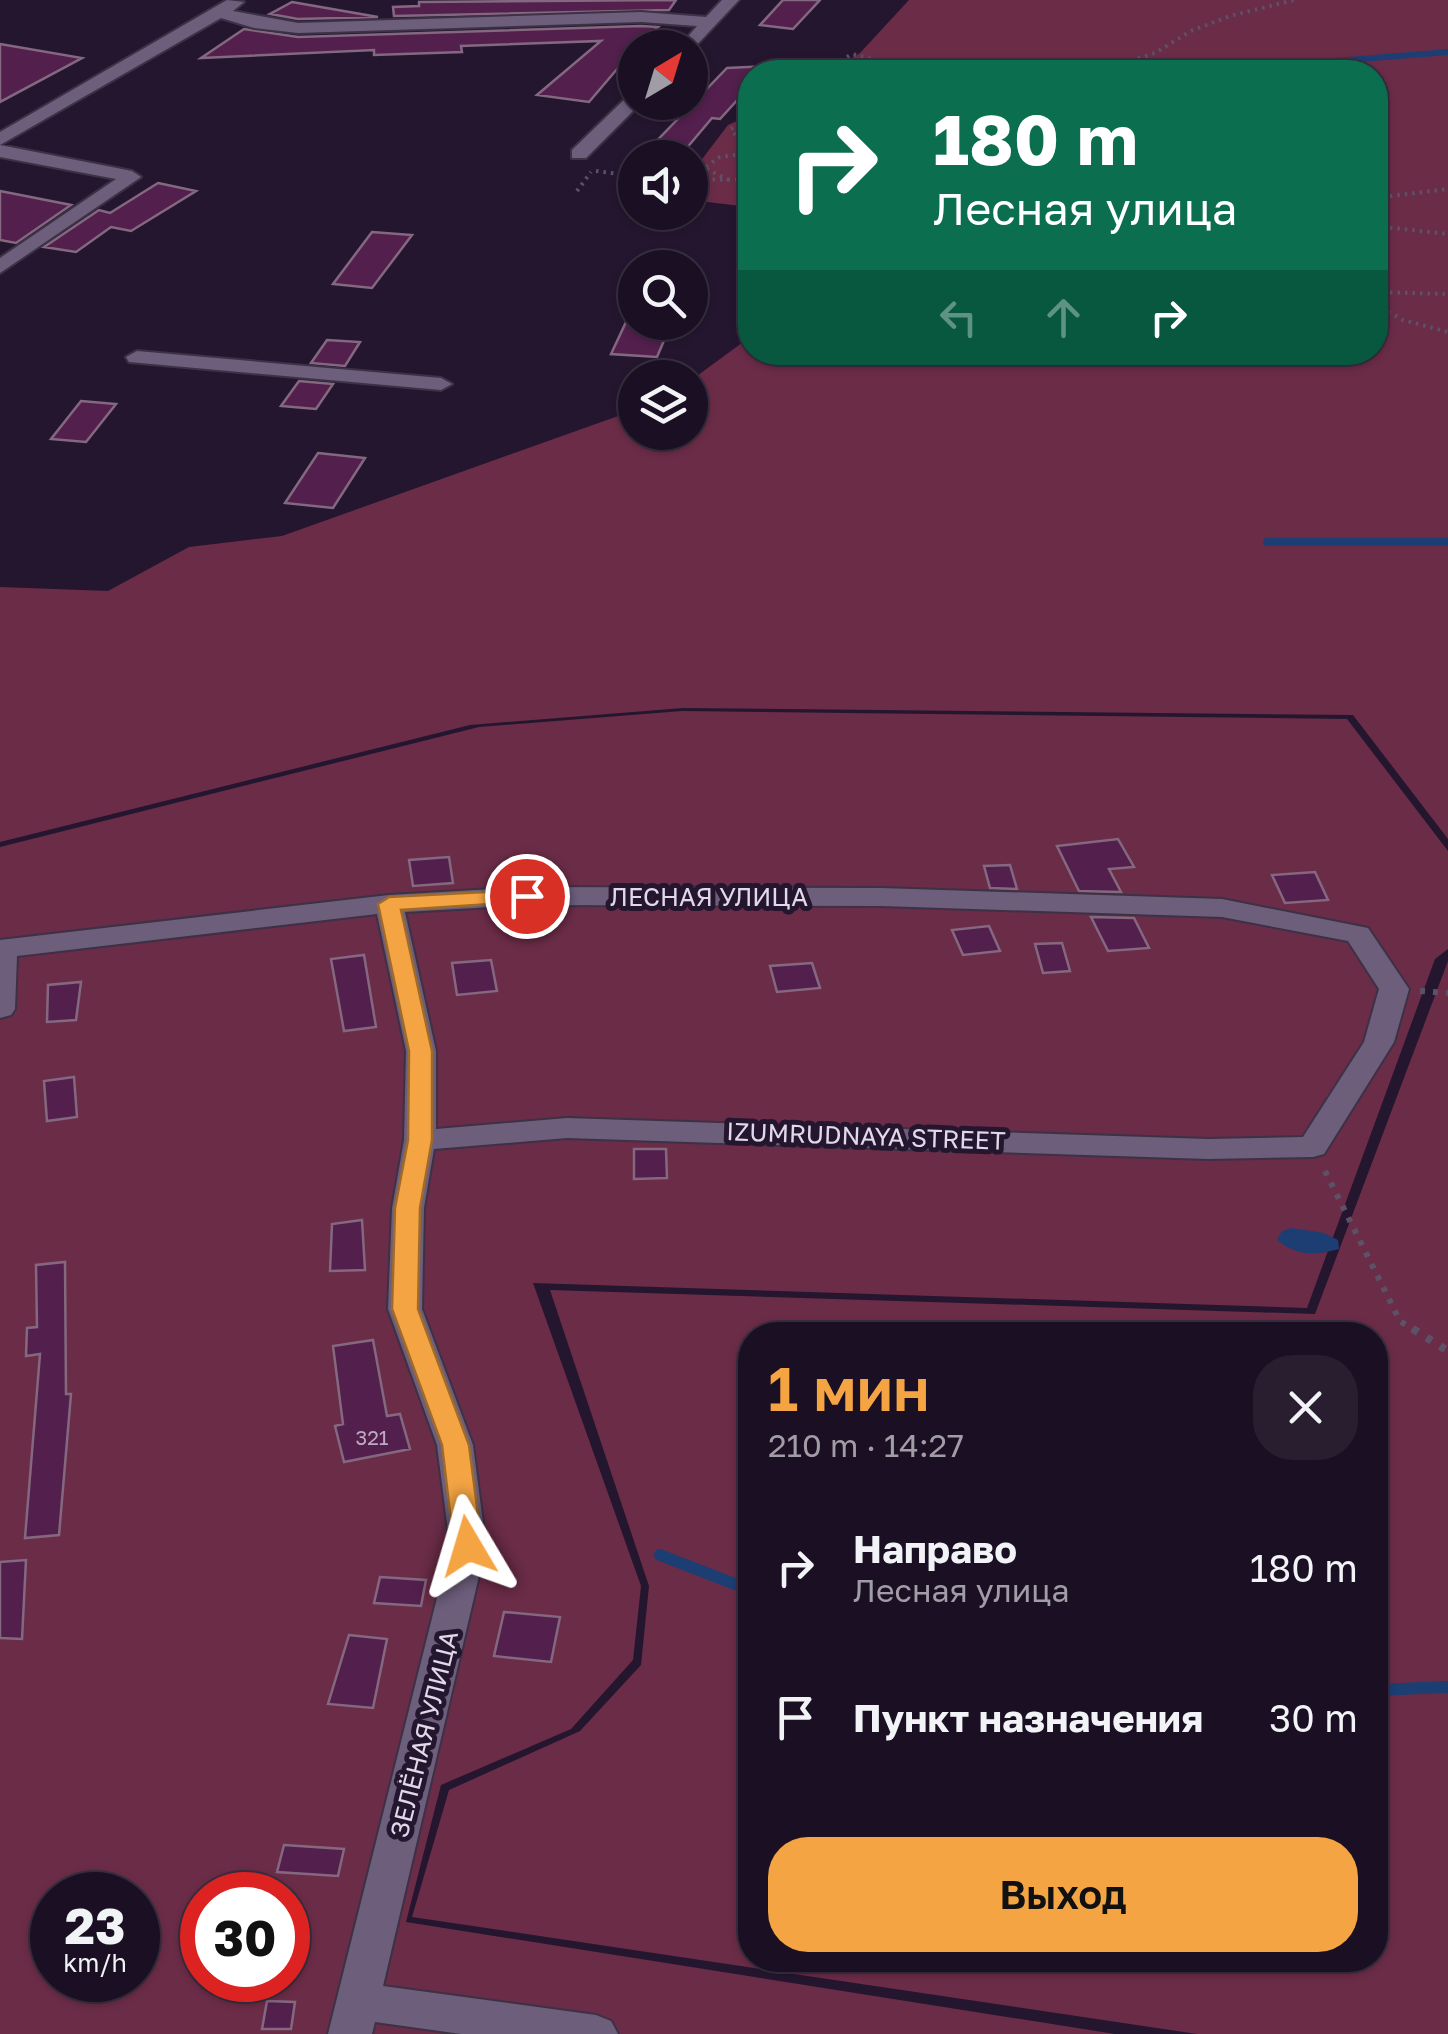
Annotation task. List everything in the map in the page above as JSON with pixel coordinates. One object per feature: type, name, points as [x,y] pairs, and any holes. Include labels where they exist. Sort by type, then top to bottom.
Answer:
[{"type":"street","points":[[0,140],[238,0]]},
{"type":"street","points":[[704,30],[731,0]]},
{"type":"street","points":[[219,12],[254,23],[298,28],[641,17],[712,22]]},
{"type":"street","points":[[579,154],[618,115]]},
{"type":"street","points":[[0,151],[132,177],[0,267]]},
{"type":"street","points":[[137,358],[442,384]]},
{"type":"street","name":"ЛЕСНАЯ УЛИЦА","points":[[2,949],[389,904],[527,896],[900,898],[1222,908],[1358,934],[1394,989],[1379,1042],[1314,1147]]},
{"type":"street","name":"ЗЕЛЁНАЯ УЛИЦА","points":[[354,2018],[468,1546],[455,1445],[405,1309],[408,1208],[420,1140],[421,1051],[389,904]]},
{"type":"street","points":[[0,1008],[2,949]]},
{"type":"street","name":"IZUMRUDNAYA STREET","points":[[420,1140],[568,1128],[1208,1148],[1314,1147]]},
{"type":"street","points":[[354,2018],[596,2034]]},
{"type":"path","points":[[1133,60],[1230,16],[1294,0]]},
{"type":"path","points":[[841,60],[852,54],[876,60]]},
{"type":"path","points":[[729,180],[704,168],[720,157],[738,155]]},
{"type":"path","points":[[592,171],[618,174]]},
{"type":"path","points":[[708,179],[738,180]]},
{"type":"path","points":[[1388,196],[1448,189]]},
{"type":"path","points":[[1388,227],[1448,234]]},
{"type":"path","points":[[1388,292],[1448,294]]},
{"type":"path","points":[[1388,312],[1448,332]]},
{"type":"path","points":[[1314,1147],[1400,1320],[1448,1351]]},
{"type":"shaded area","points":[[909,0],[1448,0],[1448,839],[1353,715],[683,708],[470,725],[0,842],[0,587],[108,591],[189,547],[282,536],[618,416],[618,450],[708,450],[708,368],[738,346],[738,365],[1388,365],[1388,60],[849,60],[860,53]]},
{"type":"shaded area","points":[[738,120],[738,206],[708,202],[708,151],[728,125]]},
{"type":"shaded area","points":[[682,711],[1347,719],[1448,851],[1448,949],[1435,959],[1307,1308],[533,1283],[641,1586],[633,1660],[571,1729],[441,1785],[406,1922],[1115,2034],[0,2034],[0,847],[479,727]]},
{"type":"shaded area","points":[[1448,961],[1448,2034],[1197,2034],[781,1972],[1388,1972],[1388,1322],[738,1322],[738,1966],[412,1917],[449,1790],[580,1731],[641,1665],[649,1586],[550,1290],[1315,1314]]},
{"type":"water","points":[[1292,1228],[1324,1233],[1338,1240],[1339,1249],[1299,1252],[1277,1240],[1282,1231]]},
{"type":"building","points":[[676,0],[669,10],[394,16],[393,7],[419,6],[419,2]]},
{"type":"building","points":[[783,0],[820,0],[793,29],[760,25]]},
{"type":"building","points":[[292,2],[378,17],[298,19],[270,14]]},
{"type":"building","points":[[658,27],[618,30],[618,68],[589,102],[537,95],[601,41],[461,46],[462,52],[374,55],[374,50],[201,58],[244,29],[298,37]]},
{"type":"building","points":[[0,44],[82,58],[0,102]]},
{"type":"building","points":[[738,67],[738,99],[720,119],[712,118],[693,140],[658,140],[677,120],[708,120],[708,88],[727,68]]},
{"type":"building","points":[[158,183],[196,191],[131,231],[111,227],[76,252],[44,247],[99,210],[110,213]]},
{"type":"building","points":[[0,191],[71,205],[16,243],[0,240]]},
{"type":"building","points":[[372,232],[412,235],[372,288],[333,284]]},
{"type":"building","points":[[618,339],[664,340],[657,357],[611,354]]},
{"type":"building","points":[[327,340],[360,342],[345,366],[311,363]]},
{"type":"building","points":[[299,381],[333,384],[316,409],[281,406]]},
{"type":"building","points":[[81,401],[116,404],[86,442],[51,439]]},
{"type":"building","points":[[318,453],[365,458],[333,508],[285,503]]},
{"type":"building","points":[[1118,839],[1134,867],[1109,869],[1121,892],[1079,891],[1057,846]]},
{"type":"building","points":[[449,857],[453,883],[413,886],[409,860]]},
{"type":"building","points":[[1010,865],[1017,889],[990,888],[984,866]]},
{"type":"building","points":[[1315,872],[1328,900],[1285,903],[1272,875]]},
{"type":"building","points":[[1091,917],[1134,918],[1149,948],[1108,951]]},
{"type":"building","points":[[989,926],[1000,951],[963,955],[952,930]]},
{"type":"building","points":[[1062,943],[1070,971],[1043,973],[1035,944]]},
{"type":"building","points":[[364,955],[376,1027],[344,1031],[331,959]]},
{"type":"building","points":[[491,960],[497,991],[457,995],[452,963]]},
{"type":"building","points":[[812,963],[820,988],[777,992],[770,966]]},
{"type":"building","points":[[81,982],[76,1020],[47,1022],[48,985]]},
{"type":"building","points":[[74,1077],[77,1117],[47,1121],[44,1081]]},
{"type":"building","points":[[634,1149],[666,1149],[667,1178],[634,1179]]},
{"type":"building","points":[[362,1220],[365,1270],[330,1271],[332,1224]]},
{"type":"building","points":[[65,1262],[66,1394],[71,1394],[59,1535],[25,1538],[40,1354],[26,1356],[27,1328],[37,1327],[36,1265]]},
{"type":"building","points":[[373,1340],[387,1416],[400,1414],[410,1449],[344,1462],[335,1426],[343,1424],[333,1346]]},
{"type":"building","points":[[26,1560],[22,1639],[0,1638],[0,1562]]},
{"type":"building","points":[[380,1577],[426,1580],[421,1606],[374,1603]]},
{"type":"building","points":[[504,1612],[560,1617],[551,1662],[494,1656]]},
{"type":"building","points":[[349,1635],[387,1639],[373,1708],[328,1704]]},
{"type":"building","points":[[284,1845],[344,1849],[338,1876],[277,1872]]},
{"type":"building","points":[[267,2002],[295,2002],[291,2029],[262,2029]]},
{"type":"waterway","points":[[1348,60],[1448,52]]},
{"type":"waterway","points":[[1267,542],[1448,542]]},
{"type":"waterway","points":[[660,1555],[738,1585]]},
{"type":"waterway","points":[[1388,1689],[1448,1687]]},
{"type":"route","points":[[468,1546],[455,1445],[405,1309],[408,1208],[420,1140],[421,1051],[389,904],[527,896]]}]
